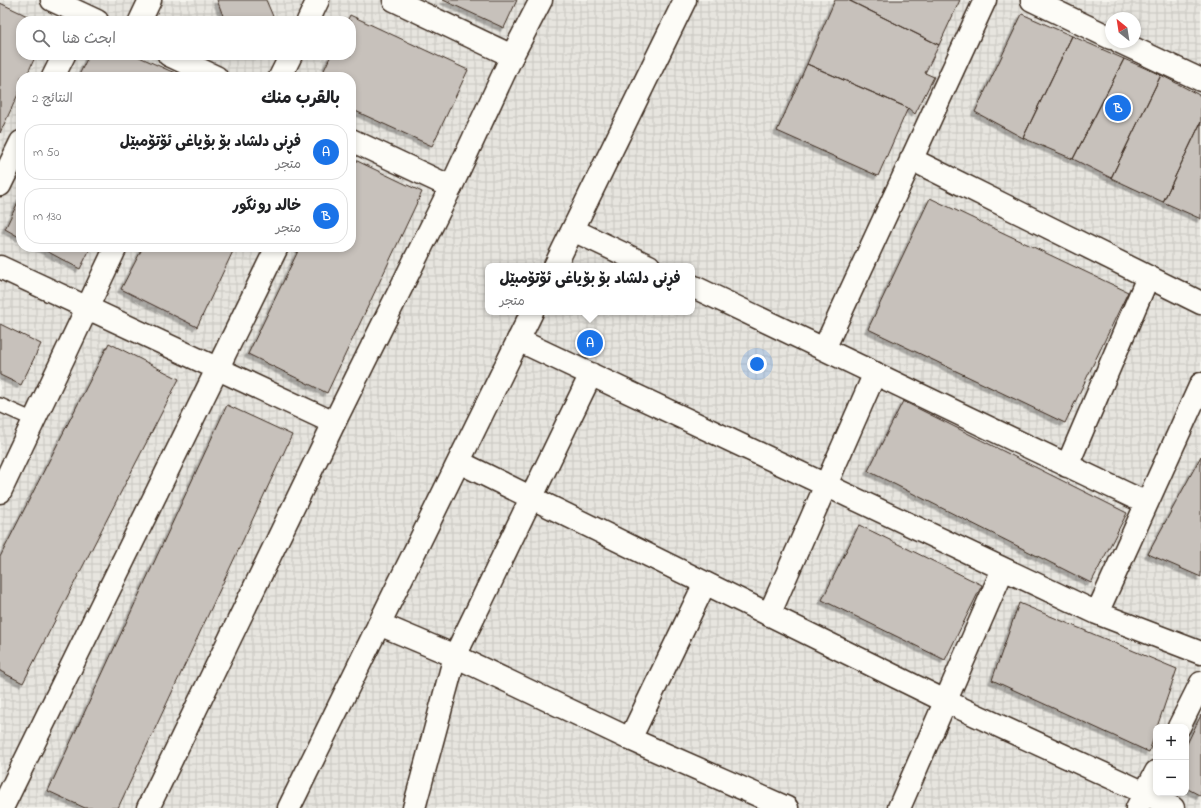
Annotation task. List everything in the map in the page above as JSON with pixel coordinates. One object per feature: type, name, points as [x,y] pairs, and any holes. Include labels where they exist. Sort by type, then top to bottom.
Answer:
[{"type":"street","points":[[52,0],[81,16]]},
{"type":"street","points":[[142,16],[150,0]]},
{"type":"street","points":[[310,16],[318,0]]},
{"type":"street","points":[[394,0],[512,56]]},
{"type":"street","points":[[148,808],[334,423],[451,187],[512,56],[541,0]]},
{"type":"street","points":[[556,263],[685,0]]},
{"type":"street","points":[[824,349],[985,0]]},
{"type":"street","points":[[1032,0],[1105,35]]},
{"type":"street","points":[[1133,48],[1201,80]]},
{"type":"street","points":[[56,72],[62,60]]},
{"type":"street","points":[[178,60],[200,72]]},
{"type":"street","points":[[282,72],[288,60]]},
{"type":"street","points":[[356,142],[451,187]]},
{"type":"street","points":[[0,185],[16,152]]},
{"type":"street","points":[[911,159],[1201,303]]},
{"type":"street","points":[[573,230],[643,263]]},
{"type":"street","points":[[0,492],[114,252]]},
{"type":"street","points":[[2,808],[274,252]]},
{"type":"street","points":[[0,267],[334,423]]},
{"type":"street","points":[[1068,466],[1148,277]]},
{"type":"street","points":[[695,287],[1146,503]]},
{"type":"street","points":[[289,808],[530,315]]},
{"type":"street","points":[[518,340],[1097,613],[1201,652]]},
{"type":"street","points":[[769,615],[875,373]]},
{"type":"street","points":[[414,808],[455,656],[591,374]]},
{"type":"street","points":[[1097,613],[1201,384]]},
{"type":"street","points":[[458,462],[945,701],[1141,801],[1173,808]]},
{"type":"street","points":[[899,808],[1003,569]]},
{"type":"street","points":[[630,739],[705,583]]},
{"type":"street","points":[[379,624],[455,656],[630,739],[787,808]]},
{"type":"street","points":[[1180,724],[1201,683]]},
{"type":"street","points":[[1141,801],[1153,778]]},
{"type":"lane","points":[[0,405],[34,420]]},
{"type":"shaded area","points":[[0,0],[1201,0],[1201,808],[0,808]]},
{"type":"building","points":[[217,0],[266,0],[273,16],[223,16]]},
{"type":"building","points":[[443,0],[517,0],[504,28]]},
{"type":"building","points":[[835,0],[848,0],[939,45],[925,73],[934,77],[915,114],[908,108],[807,64]]},
{"type":"building","points":[[848,0],[960,0],[939,45]]},
{"type":"building","points":[[0,3],[27,16],[16,16],[16,60],[34,60],[28,72],[16,72],[16,99],[0,133]]},
{"type":"building","points":[[1022,14],[1072,36],[1023,138],[975,112]]},
{"type":"building","points":[[356,18],[468,70],[432,146],[356,111],[356,72],[323,72],[329,60],[356,60]]},
{"type":"building","points":[[1072,36],[1124,59],[1073,159],[1023,138]]},
{"type":"building","points":[[1124,59],[1161,75],[1111,178],[1073,159]]},
{"type":"building","points":[[86,60],[146,60],[172,72],[80,72]]},
{"type":"building","points":[[807,64],[908,108],[878,176],[777,131]]},
{"type":"building","points":[[1161,75],[1201,96],[1201,122],[1163,202],[1111,178]]},
{"type":"building","points":[[1201,122],[1201,219],[1163,202]]},
{"type":"building","points":[[356,160],[422,192],[327,393],[248,354],[298,252],[356,252]]},
{"type":"building","points":[[930,198],[1128,292],[1065,423],[868,329]]},
{"type":"building","points":[[16,206],[16,235],[5,229]]},
{"type":"building","points":[[48,252],[88,252],[80,269]]},
{"type":"building","points":[[140,252],[233,252],[197,327],[121,289]]},
{"type":"building","points":[[0,324],[41,344],[21,385],[0,375]]},
{"type":"building","points":[[109,343],[179,379],[23,683],[0,671],[0,557]]},
{"type":"building","points":[[903,401],[1127,513],[1091,583],[868,471]]},
{"type":"building","points":[[227,405],[292,435],[118,808],[85,808],[48,791]]},
{"type":"building","points":[[1201,456],[1201,577],[1148,554]]},
{"type":"building","points":[[859,525],[982,585],[945,660],[822,600]]},
{"type":"building","points":[[1019,603],[1177,669],[1158,724],[1153,724],[1153,740],[1149,752],[992,680]]},
{"type":"building","points":[[1201,715],[1201,796],[1189,790],[1189,740]]},
{"type":"place","name":"خالد رونگور","points":[[1118,108]]},
{"type":"place","name":"فڕنی دلشاد بۆ بۆیاغی ئۆتۆمبێل","points":[[590,343]]}]
